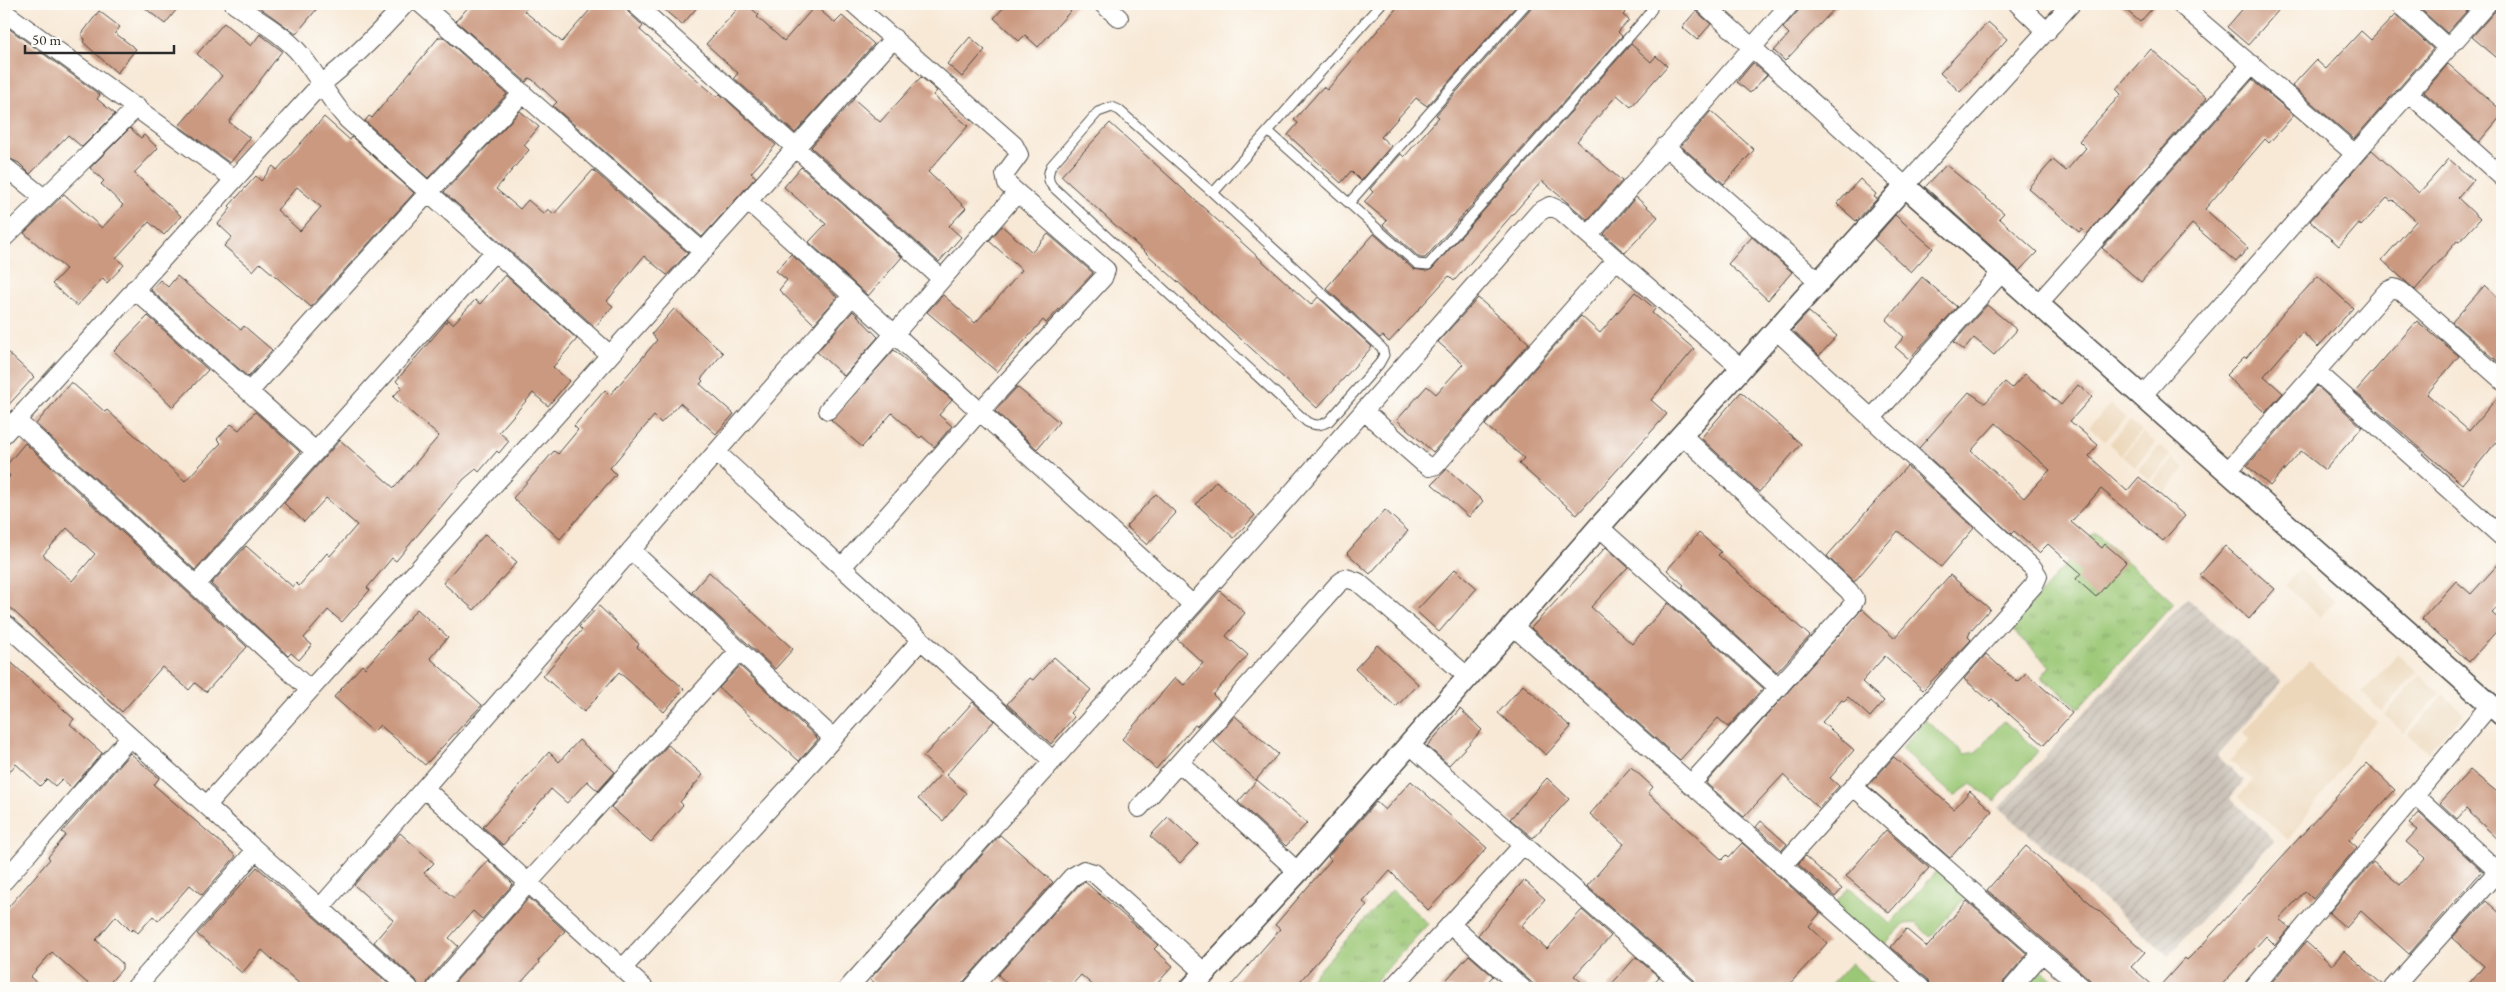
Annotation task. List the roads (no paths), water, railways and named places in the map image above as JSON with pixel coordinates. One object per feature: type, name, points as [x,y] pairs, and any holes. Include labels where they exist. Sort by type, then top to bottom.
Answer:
[{"type":"street","points":[[234,4],[284,39],[300,54],[333,104],[348,120],[610,355]]},
{"type":"street","points":[[4,434],[320,85],[347,64],[405,4]]},
{"type":"street","points":[[421,4],[703,252]]},
{"type":"street","points":[[635,4],[942,279]]},
{"type":"street","points":[[842,568],[980,411],[1105,274],[1103,266],[1017,193],[1005,180],[1004,174],[1019,154],[1018,149],[854,4]]},
{"type":"street","points":[[1103,4],[1119,18]]},
{"type":"street","points":[[1705,4],[1905,186],[2497,709],[2415,795],[2252,988]]},
{"type":"street","points":[[1589,235],[1664,146],[1790,4]]},
{"type":"street","points":[[2018,4],[2046,32]]},
{"type":"street","points":[[972,988],[1072,877],[1084,870],[1094,873],[1198,981],[1298,872],[1467,676],[1514,627],[1599,527],[1775,329],[2071,4]]},
{"type":"street","points":[[2180,4],[2355,154]]},
{"type":"street","points":[[2399,4],[2448,48]]},
{"type":"street","points":[[2142,396],[2487,4]]},
{"type":"street","points":[[4,12],[234,179]]},
{"type":"street","points":[[207,805],[894,38]]},
{"type":"street","points":[[2038,304],[2252,64]]},
{"type":"street","points":[[249,392],[428,193],[523,93]]},
{"type":"street","points":[[2408,93],[2502,177]]},
{"type":"street","points":[[4,238],[137,107]]},
{"type":"street","points":[[1664,146],[1818,281]]},
{"type":"street","points":[[4,166],[44,198]]},
{"type":"street","points":[[828,410],[1017,193]]},
{"type":"street","points":[[748,202],[1193,605]]},
{"type":"street","points":[[848,988],[1193,605],[1539,212],[1550,206],[1561,210],[1741,368]]},
{"type":"street","points":[[196,585],[494,252]]},
{"type":"street","points":[[1364,410],[1423,464],[1429,467],[1436,465],[1617,259]]},
{"type":"street","points":[[1871,418],[2002,272]]},
{"type":"street","points":[[2227,472],[2388,291],[2394,288],[2401,291],[2502,380]]},
{"type":"street","points":[[134,290],[316,451]]},
{"type":"street","points":[[320,908],[852,296]]},
{"type":"street","points":[[1775,329],[2033,568],[2038,576],[2034,585],[1782,866]]},
{"type":"street","points":[[2317,372],[2502,537]]},
{"type":"street","points":[[16,420],[310,690]]},
{"type":"street","points":[[1682,435],[1849,591],[1855,600],[1779,688],[1690,785]]},
{"type":"street","points":[[716,452],[1053,761]]},
{"type":"street","points":[[1599,527],[1779,688]]},
{"type":"street","points":[[631,550],[833,738]]},
{"type":"street","points":[[1139,808],[1338,584],[1346,578],[1358,582],[1467,676]]},
{"type":"street","points":[[4,624],[409,988]]},
{"type":"street","points":[[1514,627],[1921,988]]},
{"type":"street","points":[[622,968],[921,640]]},
{"type":"street","points":[[436,988],[528,883],[739,650]]},
{"type":"street","points":[[6,873],[130,737]]},
{"type":"street","points":[[1409,744],[1688,988]]},
{"type":"street","points":[[1180,763],[1298,872]]},
{"type":"street","points":[[1854,787],[2083,988]]},
{"type":"street","points":[[424,788],[644,988]]},
{"type":"street","points":[[2393,988],[2500,873],[2415,795]]},
{"type":"street","points":[[1392,988],[1523,845]]},
{"type":"street","points":[[135,988],[256,850]]},
{"type":"street","points":[[1450,924],[1522,988]]},
{"type":"street","points":[[2012,988],[2042,953]]},
{"type":"lane","points":[[1213,194],[1381,4]]},
{"type":"lane","points":[[1349,203],[1526,4]]},
{"type":"lane","points":[[1268,131],[1418,264],[1428,265],[1644,20],[1652,9],[1652,4]]},
{"type":"lane","points":[[1112,107],[1119,110],[1213,194],[1382,348],[1384,355],[1380,364],[1329,420],[1322,425],[1315,426],[1307,422],[1052,186],[1048,181],[1048,173],[1051,166],[1098,112],[1112,107]]}]
